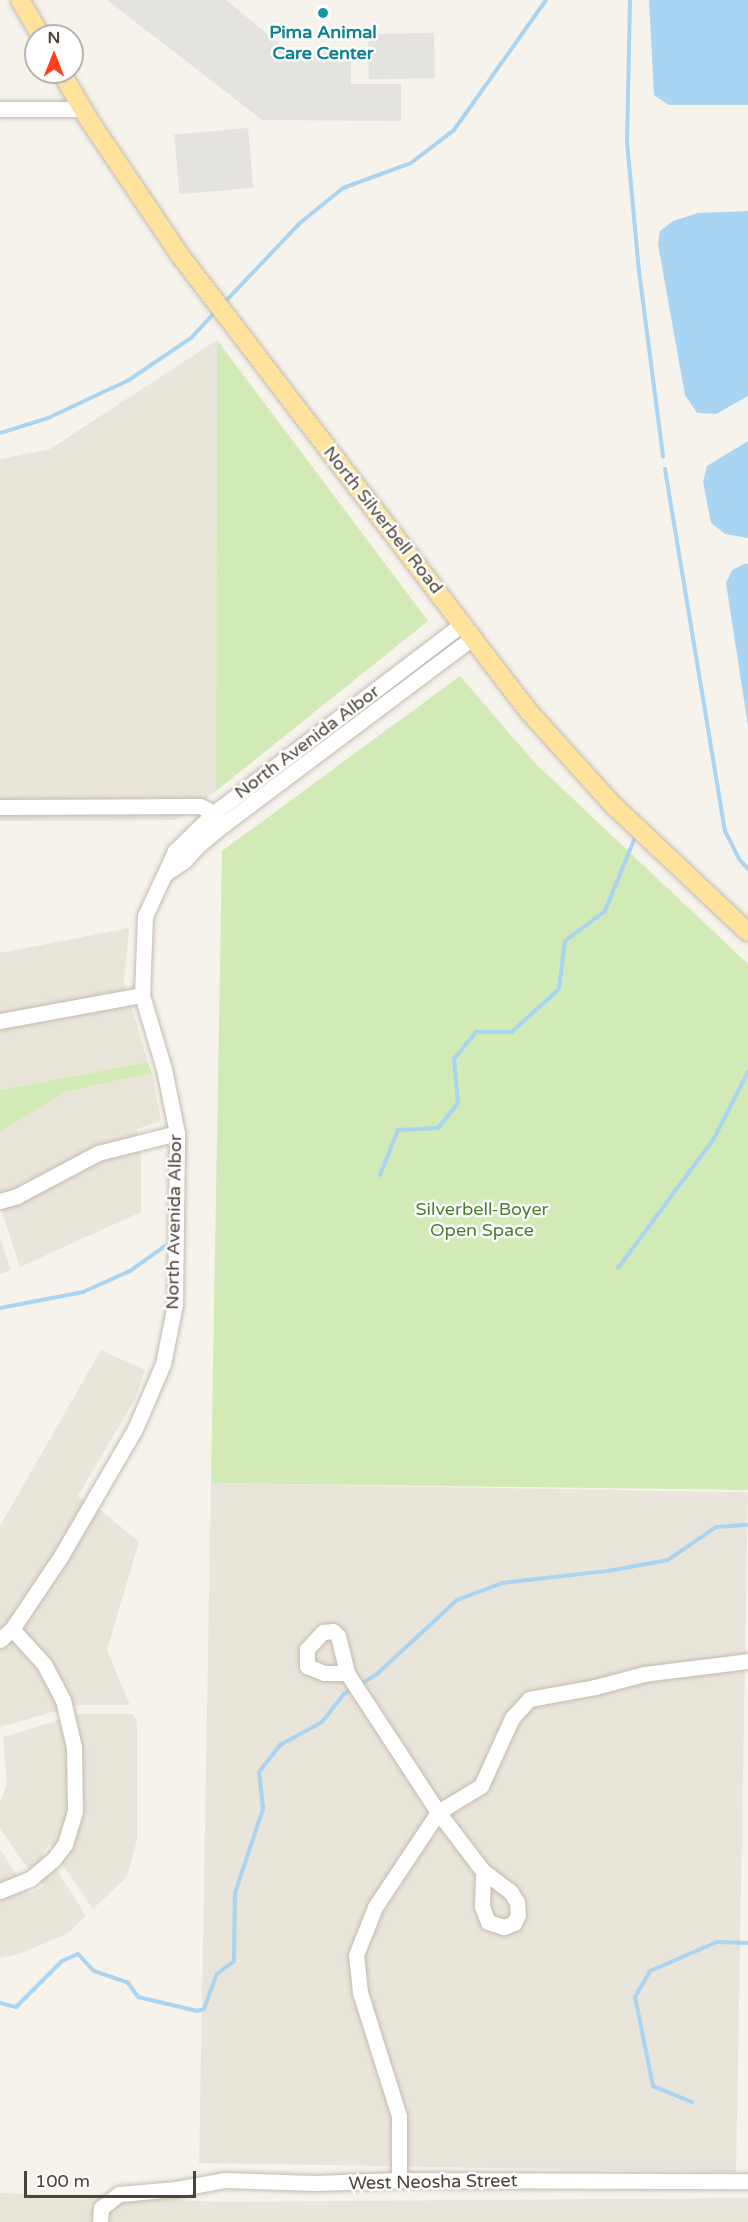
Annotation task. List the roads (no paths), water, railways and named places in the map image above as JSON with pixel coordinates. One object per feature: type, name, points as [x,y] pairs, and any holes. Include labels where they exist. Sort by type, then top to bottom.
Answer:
[{"type":"main road","points":[[20,0],[34,24]]},
{"type":"main road","name":"North Silverbell Road","points":[[68,84],[179,254],[529,712],[613,805],[748,932]]},
{"type":"street","points":[[0,109],[83,109]]},
{"type":"street","name":"North Avenida Albor","points":[[219,819],[276,766],[468,630]]},
{"type":"street","name":"North Avenida Albor","points":[[0,1640],[12,1629],[61,1556],[135,1429],[163,1364],[175,1304],[177,1133],[164,1069],[142,995],[145,916],[175,851],[219,819],[286,779],[468,630]]},
{"type":"street","points":[[276,766],[286,779]]},
{"type":"street","points":[[0,807],[200,806],[219,819]]},
{"type":"street","points":[[0,1021],[142,995]]},
{"type":"street","points":[[0,1201],[17,1196],[98,1153],[177,1133]]},
{"type":"street","points":[[0,1891],[30,1879],[53,1860],[65,1844],[75,1812],[74,1747],[63,1700],[44,1664],[12,1629]]},
{"type":"street","points":[[399,2180],[399,2116],[360,1992],[356,1955],[375,1906],[438,1812],[481,1786],[512,1718],[529,1699],[594,1687],[644,1674],[723,1662],[748,1661]]},
{"type":"street","points":[[347,1673],[438,1812],[483,1871]]},
{"type":"street","name":"West Neosha Street","points":[[100,2222],[101,2208],[119,2194],[176,2189],[225,2180],[315,2183],[399,2180],[748,2181]]},
{"type":"water","points":[[649,0],[748,0],[748,105],[669,105],[654,95]]},
{"type":"water","points":[[748,211],[748,396],[716,414],[697,413],[685,395],[658,244],[660,231],[673,221],[698,213]]},
{"type":"water","points":[[748,441],[748,538],[725,534],[711,523],[703,482],[707,466]]},
{"type":"water","points":[[748,564],[748,726],[726,583],[732,570]]},
{"type":"waterway","points":[[223,304],[300,223],[343,188],[411,163],[454,130],[546,0]]},
{"type":"waterway","points":[[630,0],[627,142],[639,271],[663,456]]},
{"type":"waterway","points":[[0,433],[48,418],[129,380],[191,338],[216,311]]},
{"type":"waterway","points":[[665,469],[725,831],[739,859],[748,869]]},
{"type":"waterway","points":[[380,1175],[398,1130],[438,1128],[458,1103],[454,1059],[476,1032],[512,1032],[559,989],[565,941],[605,911],[634,840]]},
{"type":"waterway","points":[[618,1268],[713,1140],[748,1072]]},
{"type":"waterway","points":[[0,1308],[83,1292],[130,1271],[165,1246]]},
{"type":"waterway","points":[[359,1685],[377,1674],[457,1600],[502,1583],[608,1571],[668,1560],[716,1527],[748,1525]]},
{"type":"waterway","points":[[0,2003],[16,2007],[62,1961],[78,1954],[94,1971],[128,1983],[138,1997],[197,2011],[204,2009],[217,1974],[234,1961],[235,1893],[263,1809],[259,1772],[280,1745],[322,1722],[344,1694],[352,1689]]},
{"type":"waterway","points":[[692,2102],[653,2086],[635,1997],[650,1971],[717,1942],[748,1943]]},
{"type":"place","name":"Pima Animal Care Center","points":[[323,13]]},
{"type":"park label","name":"Silverbell-Boyer Open Space","points":[[482,1220]]}]
